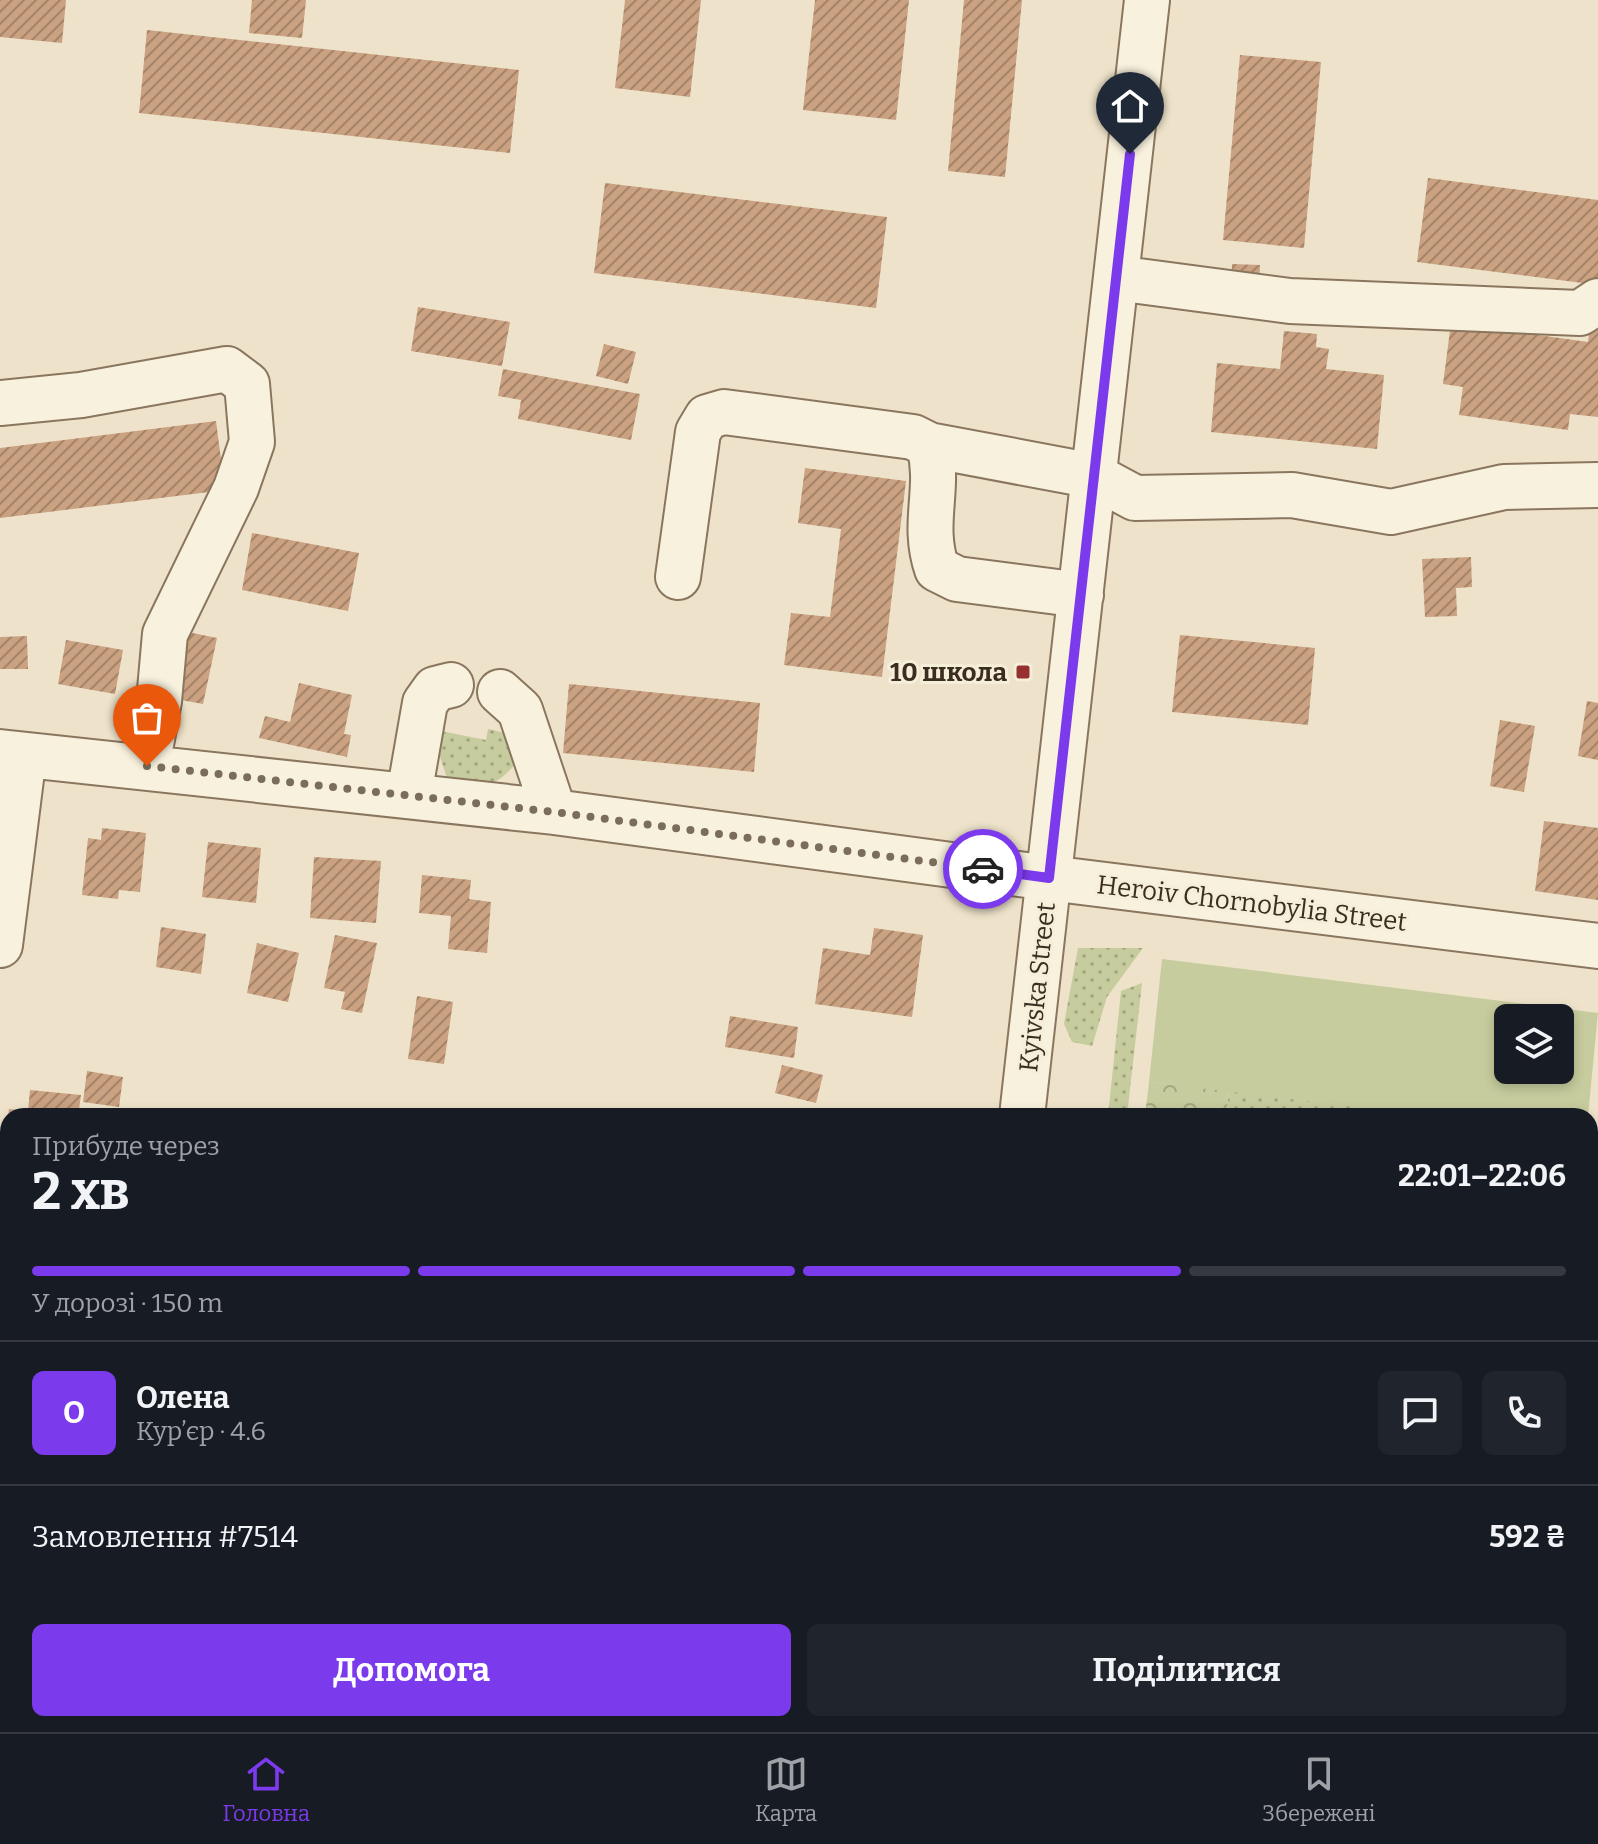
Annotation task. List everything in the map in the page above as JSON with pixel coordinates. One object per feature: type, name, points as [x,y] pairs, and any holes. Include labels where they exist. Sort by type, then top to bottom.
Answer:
[{"type":"street","name":"Kyivska Street","points":[[1023,1108],[1147,0]]},
{"type":"street","points":[[1116,278],[1290,301],[1580,313],[1598,301]]},
{"type":"street","points":[[0,403],[81,395],[227,369],[247,384],[252,442],[236,488],[165,634],[147,766]]},
{"type":"street","points":[[678,577],[698,432],[707,417],[724,412],[913,437],[929,445],[1094,476],[1135,498],[1292,495],[1391,512],[1504,487],[1598,485]]},
{"type":"street","points":[[929,445],[935,466],[928,543],[937,569],[957,579],[1081,595]]},
{"type":"street","points":[[409,795],[425,703],[435,689],[451,685]]},
{"type":"street","points":[[500,692],[520,710],[554,812]]},
{"type":"street","points":[[0,945],[12,753]]},
{"type":"street","name":"Heroiv Chornobylia Street","points":[[12,753],[554,812],[1049,878],[1598,946]]},
{"type":"green space","points":[[488,729],[510,734],[519,759],[504,776],[487,785],[469,785],[447,778],[440,757],[441,731],[486,740]]},
{"type":"green space","points":[[1078,948],[1143,948],[1107,997],[1092,1046],[1072,1042],[1064,1024]]},
{"type":"green space","points":[[1162,959],[1525,1004],[1494,1004],[1494,1084],[1574,1084],[1574,1010],[1598,1013],[1589,1108],[1365,1108],[1149,1082]]},
{"type":"green space","points":[[1142,983],[1128,1108],[1109,1108],[1121,991]]},
{"type":"green space","points":[[1149,1082],[1229,1091],[1227,1108],[1146,1108]]},
{"type":"green space","points":[[1229,1091],[1367,1108],[1227,1108]]},
{"type":"building","points":[[0,0],[66,0],[62,43],[0,37]]},
{"type":"building","points":[[252,0],[306,0],[302,38],[249,33]]},
{"type":"building","points":[[625,0],[701,0],[690,97],[615,88]]},
{"type":"building","points":[[815,0],[909,0],[896,120],[803,110]]},
{"type":"building","points":[[964,0],[1022,0],[1005,177],[948,171]]},
{"type":"building","points":[[147,30],[519,70],[510,153],[139,113]]},
{"type":"building","points":[[1240,55],[1321,62],[1304,248],[1223,240]]},
{"type":"building","points":[[1428,178],[1598,200],[1598,285],[1417,262]]},
{"type":"building","points":[[605,183],[887,217],[876,308],[594,273]]},
{"type":"building","points":[[1232,264],[1260,265],[1259,290],[1231,289]]},
{"type":"building","points":[[418,307],[510,322],[502,366],[411,351]]},
{"type":"building","points":[[1592,311],[1598,312],[1598,417],[1570,414],[1568,430],[1459,415],[1463,387],[1443,384],[1451,323],[1588,342]]},
{"type":"building","points":[[1284,331],[1317,334],[1316,347],[1329,349],[1326,369],[1384,375],[1377,449],[1211,432],[1217,363],[1280,369]]},
{"type":"building","points":[[604,344],[636,352],[628,384],[596,376]]},
{"type":"building","points":[[503,369],[640,394],[631,440],[518,419],[521,400],[498,396]]},
{"type":"building","points":[[216,421],[225,490],[0,518],[0,448]]},
{"type":"building","points":[[805,468],[906,481],[882,677],[784,665],[791,613],[830,617],[841,529],[798,523]]},
{"type":"building","points":[[252,533],[359,553],[348,611],[242,590]]},
{"type":"building","points":[[1471,557],[1472,587],[1456,588],[1457,616],[1425,617],[1422,559]]},
{"type":"building","points":[[183,631],[217,638],[203,704],[170,698]]},
{"type":"building","points":[[1180,635],[1315,648],[1308,725],[1172,712]]},
{"type":"building","points":[[27,636],[28,669],[0,669],[0,637]]},
{"type":"building","points":[[66,640],[123,650],[115,694],[58,684]]},
{"type":"building","points":[[299,683],[352,695],[344,734],[351,735],[347,757],[259,738],[265,716],[290,722]]},
{"type":"building","points":[[569,684],[760,703],[754,772],[563,753]]},
{"type":"building","points":[[1587,701],[1598,703],[1598,760],[1578,756]]},
{"type":"building","points":[[1500,720],[1535,726],[1524,792],[1490,786]]},
{"type":"building","points":[[1544,821],[1598,828],[1598,900],[1535,891]]},
{"type":"building","points":[[102,828],[146,833],[140,892],[119,890],[118,899],[82,895],[88,838],[101,840]]},
{"type":"building","points":[[208,842],[261,848],[256,903],[202,897]]},
{"type":"building","points":[[314,857],[381,861],[376,923],[310,918]]},
{"type":"building","points":[[422,875],[471,880],[469,899],[491,902],[487,953],[448,949],[451,916],[419,913]]},
{"type":"building","points":[[161,927],[206,934],[201,974],[156,967]]},
{"type":"building","points":[[874,928],[923,935],[912,1017],[815,1004],[823,948],[870,955]]},
{"type":"building","points":[[335,935],[377,943],[362,1013],[341,1009],[345,992],[324,988]]},
{"type":"building","points":[[257,943],[299,953],[288,1002],[247,993]]},
{"type":"building","points":[[417,996],[453,1002],[444,1064],[408,1059]]},
{"type":"building","points":[[730,1016],[798,1027],[794,1058],[725,1047]]},
{"type":"building","points":[[782,1065],[823,1075],[816,1103],[775,1093]]},
{"type":"building","points":[[87,1071],[123,1077],[119,1107],[83,1102]]},
{"type":"building","points":[[30,1090],[81,1095],[79,1108],[28,1108]]},
{"type":"way so far","points":[[147,766],[554,812],[983,869]]},
{"type":"place","name":"10 школа","points":[[1023,672]]},
{"type":"route","points":[[983,869],[1049,878],[1130,154]]}]
